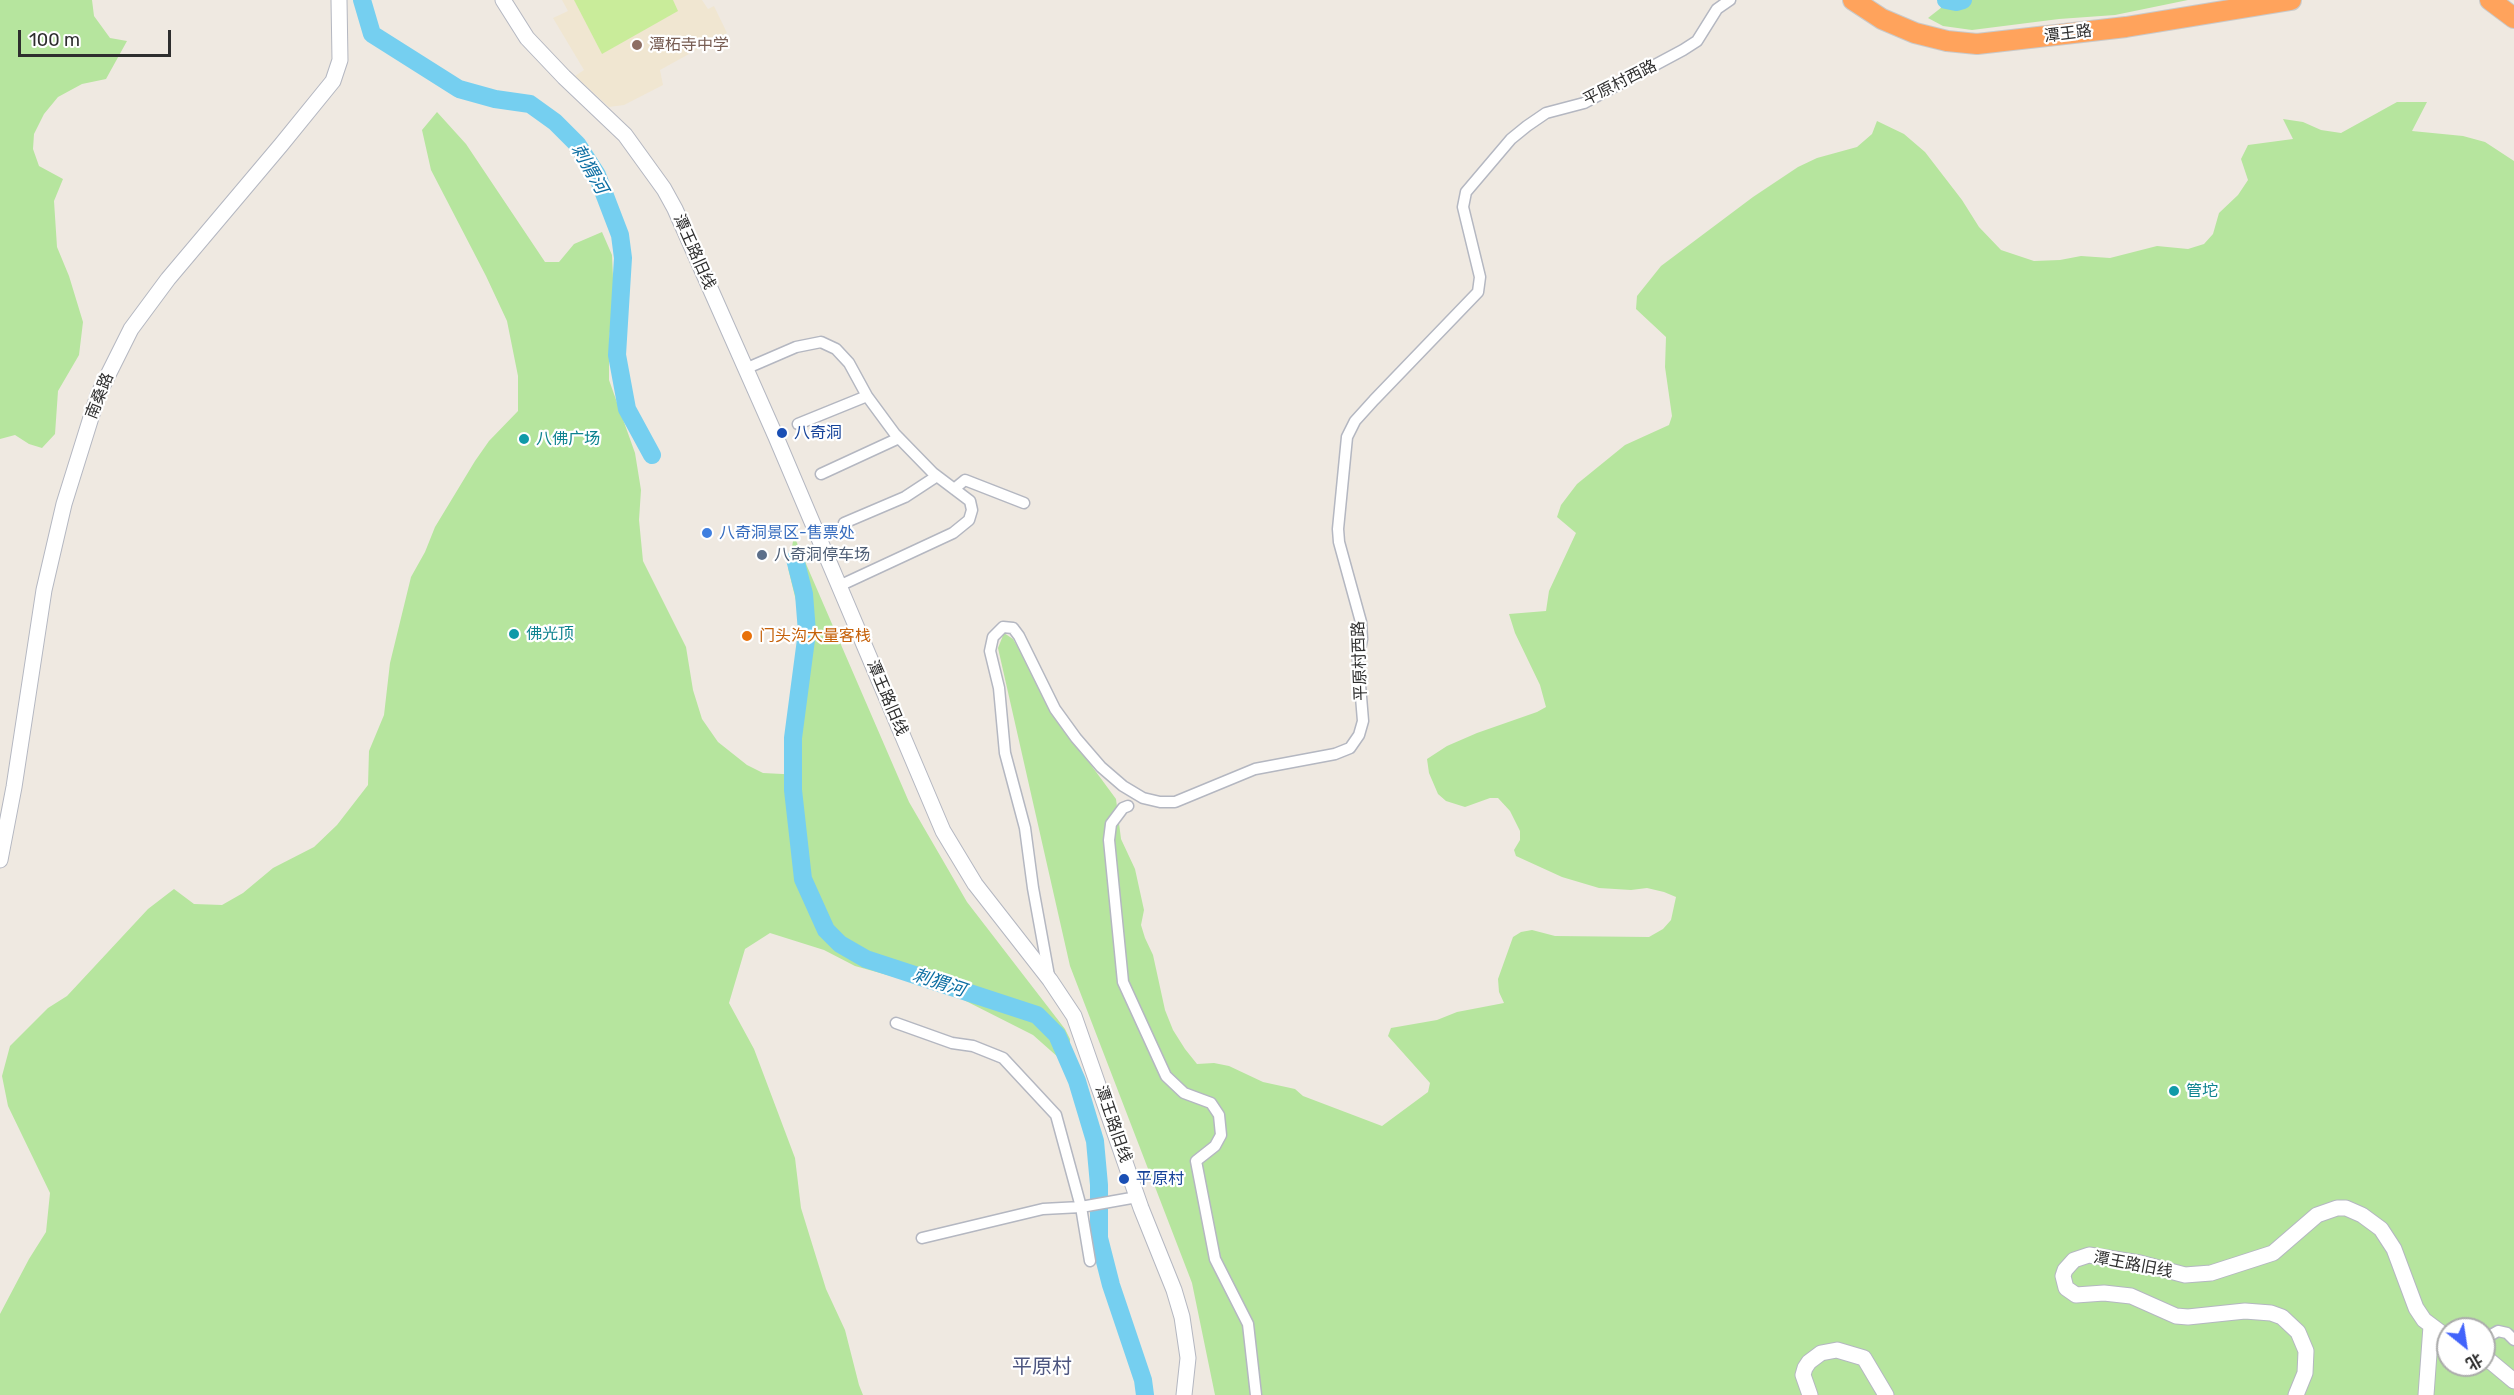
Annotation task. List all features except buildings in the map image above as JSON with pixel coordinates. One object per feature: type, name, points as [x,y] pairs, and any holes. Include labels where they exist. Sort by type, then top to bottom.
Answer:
[{"type":"highway","name":"潭王路","points":[[1851,1],[1882,19],[1915,33],[1947,41],[1977,44],[2126,27],[2256,3],[2290,0]]},
{"type":"highway","points":[[2490,0],[2514,18]]},
{"type":"main road","name":"南桑路","points":[[0,860],[14,787],[44,590],[64,504],[98,395],[131,329],[162,287],[333,81],[340,60],[339,0]]},
{"type":"main road","name":"潭王路旧线","points":[[503,0],[527,39],[564,77],[613,121],[651,169],[675,209],[955,855],[986,899],[1050,980],[1074,1016],[1137,1197],[1174,1290],[1182,1317],[1188,1358],[1184,1395]]},
{"type":"main road","name":"潭王路旧线","points":[[2296,1395],[2305,1373],[2306,1351],[2298,1332],[2283,1317],[2260,1311],[2182,1316],[2131,1296],[2104,1293],[2076,1295],[2066,1288],[2063,1276],[2065,1270],[2074,1260],[2089,1255],[2132,1261],[2185,1275],[2211,1273],[2273,1253],[2317,1215],[2337,1208],[2346,1208],[2372,1221],[2388,1238],[2416,1308],[2436,1330]]},
{"type":"main road","points":[[2426,1395],[2431,1326]]},
{"type":"main road","points":[[1809,1395],[1803,1376],[1809,1362],[1828,1350],[1853,1353],[1864,1358],[1886,1395]]},
{"type":"main road","points":[[2496,1366],[2514,1381]]},
{"type":"street","name":"平原村西路","points":[[1050,980],[1033,888],[1025,828],[1005,753],[999,687],[990,651],[993,637],[1003,627],[1013,628],[1054,709],[1076,738],[1101,767],[1123,786],[1143,798],[1160,802],[1175,802],[1255,769],[1335,754],[1350,748],[1359,735],[1363,721],[1358,660],[1362,639],[1361,622],[1339,542],[1338,529],[1347,437],[1355,421],[1366,408],[1478,292],[1480,277],[1463,207],[1466,192],[1511,139],[1527,126],[1546,113],[1584,103],[1683,50],[1697,41],[1717,9],[1730,0]]},
{"type":"street","points":[[746,369],[796,347],[820,342],[836,349],[849,363],[867,396],[899,438],[937,476],[970,501],[972,510],[969,520],[953,534],[839,586]]},
{"type":"street","points":[[798,424],[867,396]]},
{"type":"street","points":[[820,474],[899,438]]},
{"type":"street","points":[[844,523],[905,497],[937,476]]},
{"type":"street","points":[[954,489],[965,480],[1024,503]]},
{"type":"street","points":[[1128,806],[1123,808],[1111,824],[1108,840],[1123,982],[1166,1076],[1184,1093],[1211,1103],[1219,1115],[1221,1135],[1215,1146],[1196,1161],[1215,1258],[1248,1324],[1256,1395]]},
{"type":"street","points":[[896,1023],[952,1043],[973,1046],[1003,1058],[1056,1115],[1082,1207],[1090,1261]]},
{"type":"street","points":[[922,1238],[1043,1209],[1082,1207],[1137,1197]]},
{"type":"street","points":[[2496,1332],[2507,1333],[2514,1340]]},
{"type":"shaded area","name":"潭柘寺中学","points":[[562,0],[702,0],[708,9],[714,6],[727,33],[660,70],[663,85],[624,105],[609,107],[575,76],[584,70],[553,18],[568,11]]},
{"type":"green space","points":[[0,0],[92,0],[94,16],[110,38],[127,41],[106,79],[82,84],[58,97],[44,114],[34,134],[33,149],[39,166],[63,179],[54,201],[57,247],[69,276],[83,322],[79,355],[58,391],[55,434],[42,448],[29,444],[15,435],[0,439]]},
{"type":"green space","points":[[574,0],[673,0],[678,11],[602,54]]},
{"type":"green space","points":[[1951,0],[2188,0],[2115,15],[2059,19],[1972,30],[1943,26],[1928,18]]},
{"type":"green space","points":[[2397,102],[2427,102],[2412,131],[2463,136],[2485,142],[2514,161],[2514,1395],[1215,1395],[1192,1283],[1070,966],[998,648],[1004,633],[1013,639],[1077,746],[1116,799],[1121,839],[1135,869],[1144,910],[1141,925],[1153,955],[1165,1010],[1173,1030],[1185,1049],[1197,1064],[1214,1063],[1229,1066],[1263,1082],[1295,1089],[1303,1096],[1382,1126],[1428,1092],[1430,1083],[1388,1036],[1391,1028],[1437,1020],[1457,1012],[1504,1003],[1499,992],[1498,979],[1513,937],[1521,932],[1532,930],[1555,936],[1649,937],[1663,929],[1671,920],[1676,897],[1664,892],[1647,888],[1631,890],[1599,888],[1562,877],[1516,856],[1514,850],[1520,840],[1520,831],[1510,811],[1498,798],[1490,798],[1465,807],[1446,801],[1438,794],[1429,773],[1427,759],[1447,746],[1546,707],[1540,685],[1515,633],[1509,614],[1546,611],[1549,591],[1576,533],[1557,517],[1561,505],[1577,484],[1625,445],[1669,425],[1672,416],[1665,367],[1666,337],[1636,309],[1637,296],[1661,266],[1753,197],[1798,167],[1817,158],[1857,147],[1872,134],[1877,121],[1904,134],[1925,152],[1962,200],[1979,227],[2001,250],[2034,261],[2081,256],[2110,258],[2157,246],[2188,249],[2204,244],[2213,234],[2219,213],[2238,195],[2248,180],[2241,159],[2248,145],[2293,139],[2283,119],[2303,122],[2321,130],[2341,133]]},
{"type":"green space","points":[[437,112],[466,144],[545,262],[559,262],[574,244],[602,232],[612,255],[614,300],[609,339],[609,380],[635,453],[641,490],[639,520],[643,561],[686,647],[693,690],[702,719],[718,742],[747,765],[763,773],[802,775],[799,732],[804,688],[804,649],[798,609],[788,568],[794,536],[909,802],[967,902],[1065,1029],[1070,1039],[1070,1052],[1059,1058],[1033,1035],[948,992],[855,966],[824,950],[770,933],[745,949],[729,1003],[754,1049],[795,1158],[801,1208],[826,1289],[845,1330],[863,1395],[0,1395],[0,1314],[46,1232],[50,1193],[8,1106],[2,1076],[10,1046],[48,1008],[67,996],[148,909],[174,889],[194,904],[222,905],[243,893],[273,868],[314,847],[337,825],[368,785],[369,751],[384,715],[390,663],[411,577],[425,552],[435,527],[475,461],[489,441],[518,411],[518,376],[507,321],[431,170],[422,130]]},
{"type":"waterway","name":"刺猬河","points":[[362,0],[372,34],[459,89],[495,99],[530,104],[555,122],[577,144],[597,175],[620,235],[623,258],[617,355],[627,409],[652,455]]},
{"type":"waterway","points":[[1946,0],[1956,2],[1963,0]]},
{"type":"waterway","name":"刺猬河","points":[[795,559],[804,594],[807,632],[793,738],[793,790],[803,879],[826,930],[840,944],[866,959],[1037,1015],[1057,1035],[1077,1081],[1095,1141],[1099,1185],[1099,1238],[1111,1285],[1143,1380],[1145,1395]]},
{"type":"place","name":"潭柘寺中学","points":[[637,45]]},
{"type":"place","name":"八奇洞","points":[[782,433]]},
{"type":"place","name":"八佛广场","points":[[524,439]]},
{"type":"place","name":"八奇洞景区-售票处","points":[[707,533]]},
{"type":"place","name":"八奇洞停车场","points":[[762,555]]},
{"type":"place","name":"佛光顶","points":[[514,634]]},
{"type":"place","name":"门头沟大量客栈","points":[[747,636]]},
{"type":"place","name":"管坨","points":[[2174,1091]]},
{"type":"place","name":"平原村","points":[[1124,1179]]},
{"type":"district","name":"平原村","points":[[1042,1367]]}]
